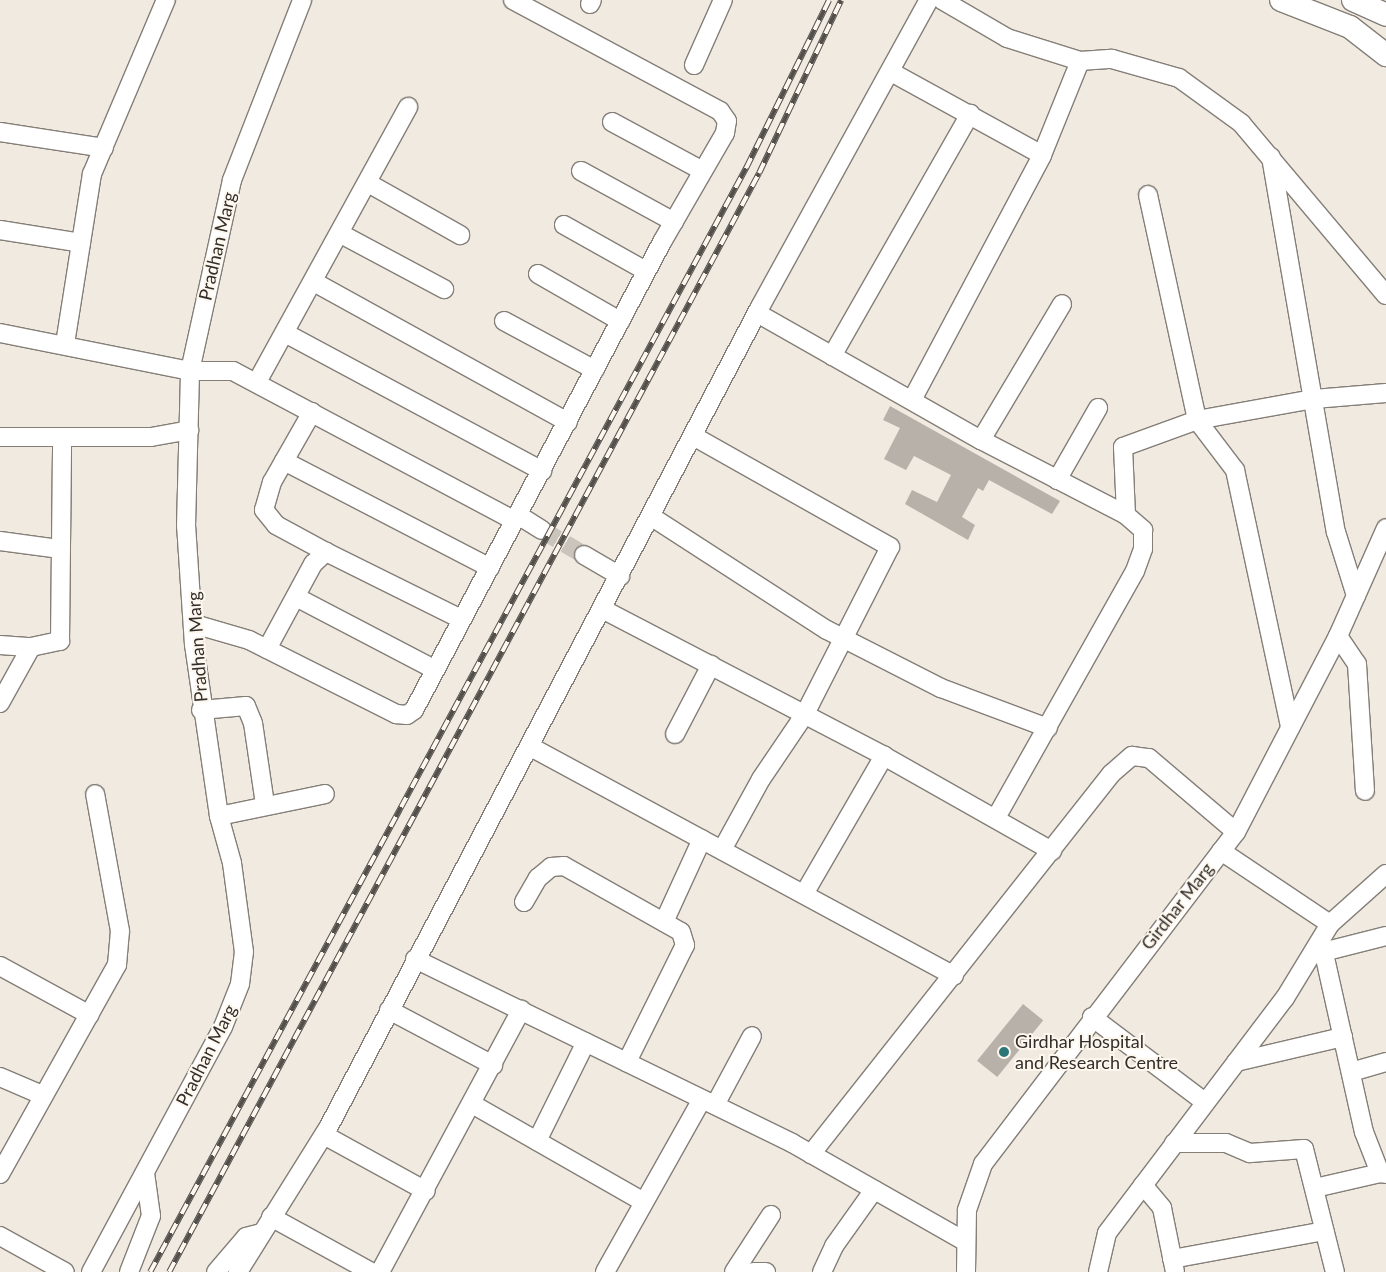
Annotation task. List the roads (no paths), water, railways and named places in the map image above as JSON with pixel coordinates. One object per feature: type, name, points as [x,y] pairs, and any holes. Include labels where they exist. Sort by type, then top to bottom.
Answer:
[{"type":"main road","points":[[1280,0],[1350,27],[1386,54]]},
{"type":"street","points":[[65,344],[92,174],[166,0]]},
{"type":"street","name":"Pradhan Marg","points":[[91,1272],[223,1028],[240,984],[244,952],[232,863],[220,816],[201,710],[186,526],[190,371],[232,180],[302,0]]},
{"type":"street","points":[[194,624],[267,649],[396,714],[407,715],[414,710],[434,669],[568,422],[646,271],[725,134],[727,121],[720,111],[513,0]]},
{"type":"street","points":[[694,66],[723,0]]},
{"type":"street","points":[[238,1272],[324,1135],[415,959],[652,517],[758,313],[929,0]]},
{"type":"street","points":[[942,0],[1007,38],[1080,61],[1112,59],[1179,78],[1241,123],[1386,295]]},
{"type":"street","points":[[912,400],[1042,155],[1080,61]]},
{"type":"street","points":[[891,72],[1042,155]]},
{"type":"street","points":[[256,382],[341,234],[408,107]]},
{"type":"street","points":[[832,356],[970,114]]},
{"type":"street","points":[[612,122],[703,172]]},
{"type":"street","points":[[0,132],[104,148]]},
{"type":"street","points":[[1270,156],[1336,532],[1356,596]]},
{"type":"street","points":[[581,171],[674,222]]},
{"type":"street","points":[[368,183],[460,235]]},
{"type":"street","points":[[1148,195],[1197,420],[1235,470],[1290,727]]},
{"type":"street","points":[[564,225],[646,271]]},
{"type":"street","points":[[0,230],[81,243]]},
{"type":"street","points":[[341,234],[444,289]]},
{"type":"street","points":[[538,274],[620,321]]},
{"type":"street","points":[[314,282],[568,422]]},
{"type":"street","points":[[981,440],[1062,304]]},
{"type":"street","points":[[758,313],[981,440],[1126,515],[1143,530],[1143,549],[1048,728],[996,818]]},
{"type":"street","points":[[504,322],[595,370]]},
{"type":"street","points":[[285,333],[542,471]]},
{"type":"street","points":[[0,334],[65,344],[190,371],[233,370],[542,530]]},
{"type":"street","points":[[1126,515],[1123,447],[1197,420],[1314,399],[1386,393]]},
{"type":"street","points":[[1058,480],[1098,408]]},
{"type":"street","points":[[312,412],[284,462],[264,510],[276,526],[461,619]]},
{"type":"street","points":[[0,436],[151,437],[189,430]]},
{"type":"street","points":[[0,645],[31,647],[60,641],[62,437]]},
{"type":"street","points":[[694,437],[890,547],[805,714],[761,778],[722,850]]},
{"type":"street","points":[[284,462],[490,568]]},
{"type":"street","points":[[652,517],[731,572],[844,637],[940,688],[1048,728]]},
{"type":"street","name":"Girdhar Marg","points":[[966,1272],[963,1240],[967,1210],[983,1164],[1092,1017],[1236,832],[1338,636],[1386,528]]},
{"type":"street","points":[[0,541],[60,549]]},
{"type":"street","points":[[267,649],[313,564],[326,552]]},
{"type":"street","points":[[584,555],[620,576]]},
{"type":"street","points":[[296,597],[434,669]]},
{"type":"street","points":[[602,609],[884,756],[1052,850]]},
{"type":"street","points":[[1338,636],[1357,664],[1365,791]]},
{"type":"street","points":[[0,703],[31,647]]},
{"type":"street","points":[[675,734],[712,665]]},
{"type":"street","points":[[201,710],[246,706],[253,723],[265,804]]},
{"type":"street","points":[[529,746],[954,976]]},
{"type":"street","points":[[804,894],[884,756]]},
{"type":"street","points":[[811,1154],[954,976],[1111,774],[1132,756],[1149,758],[1236,832]]},
{"type":"street","points":[[0,1174],[42,1094],[90,1015],[117,965],[120,930],[95,794]]},
{"type":"street","points":[[220,816],[265,804],[325,794]]},
{"type":"street","points":[[664,922],[702,839]]},
{"type":"street","points":[[1221,851],[1330,924]]},
{"type":"street","points":[[524,902],[538,878],[551,867],[564,866],[681,932],[685,945],[628,1062]]},
{"type":"street","points":[[1098,1272],[1107,1234],[1285,998],[1322,946],[1330,924],[1386,874]]},
{"type":"street","points":[[1322,946],[1386,936]]},
{"type":"street","points":[[1315,1188],[1383,1173],[1364,1132],[1322,946]]},
{"type":"street","points":[[415,959],[628,1062],[811,1154],[963,1240]]},
{"type":"street","points":[[0,966],[90,1015]]},
{"type":"street","points":[[389,1010],[492,1065]]},
{"type":"street","points":[[380,1272],[426,1191],[521,1010]]},
{"type":"street","points":[[1092,1017],[1205,1102]]},
{"type":"street","points":[[605,1272],[644,1202],[752,1036]]},
{"type":"street","points":[[1236,1062],[1343,1038]]},
{"type":"street","points":[[537,1141],[586,1042]]},
{"type":"street","points":[[1351,1072],[1386,1062]]},
{"type":"street","points":[[0,1077],[42,1094]]},
{"type":"street","points":[[472,1104],[644,1202]]},
{"type":"street","points":[[324,1135],[426,1191]]},
{"type":"street","points":[[1174,1143],[1226,1143],[1250,1153],[1304,1149],[1335,1272]]},
{"type":"street","points":[[129,1272],[151,1216],[145,1173]]},
{"type":"street","points":[[1143,1185],[1162,1208],[1174,1266],[1324,1231]]},
{"type":"street","points":[[822,1272],[834,1246],[874,1190]]},
{"type":"street","points":[[734,1272],[771,1215]]},
{"type":"street","points":[[271,1217],[371,1272]]},
{"type":"street","points":[[216,1272],[246,1237],[261,1233]]},
{"type":"street","points":[[0,1236],[65,1272]]},
{"type":"street","points":[[753,1272],[766,1272]]},
{"type":"tunnel","points":[[542,530],[584,555]]},
{"type":"railway","points":[[150,1272],[746,168],[829,0]]},
{"type":"railway","points":[[169,1272],[759,173],[841,0]]},
{"type":"place","name":"Girdhar Hospital and Research Centre","points":[[1004,1052]]}]
